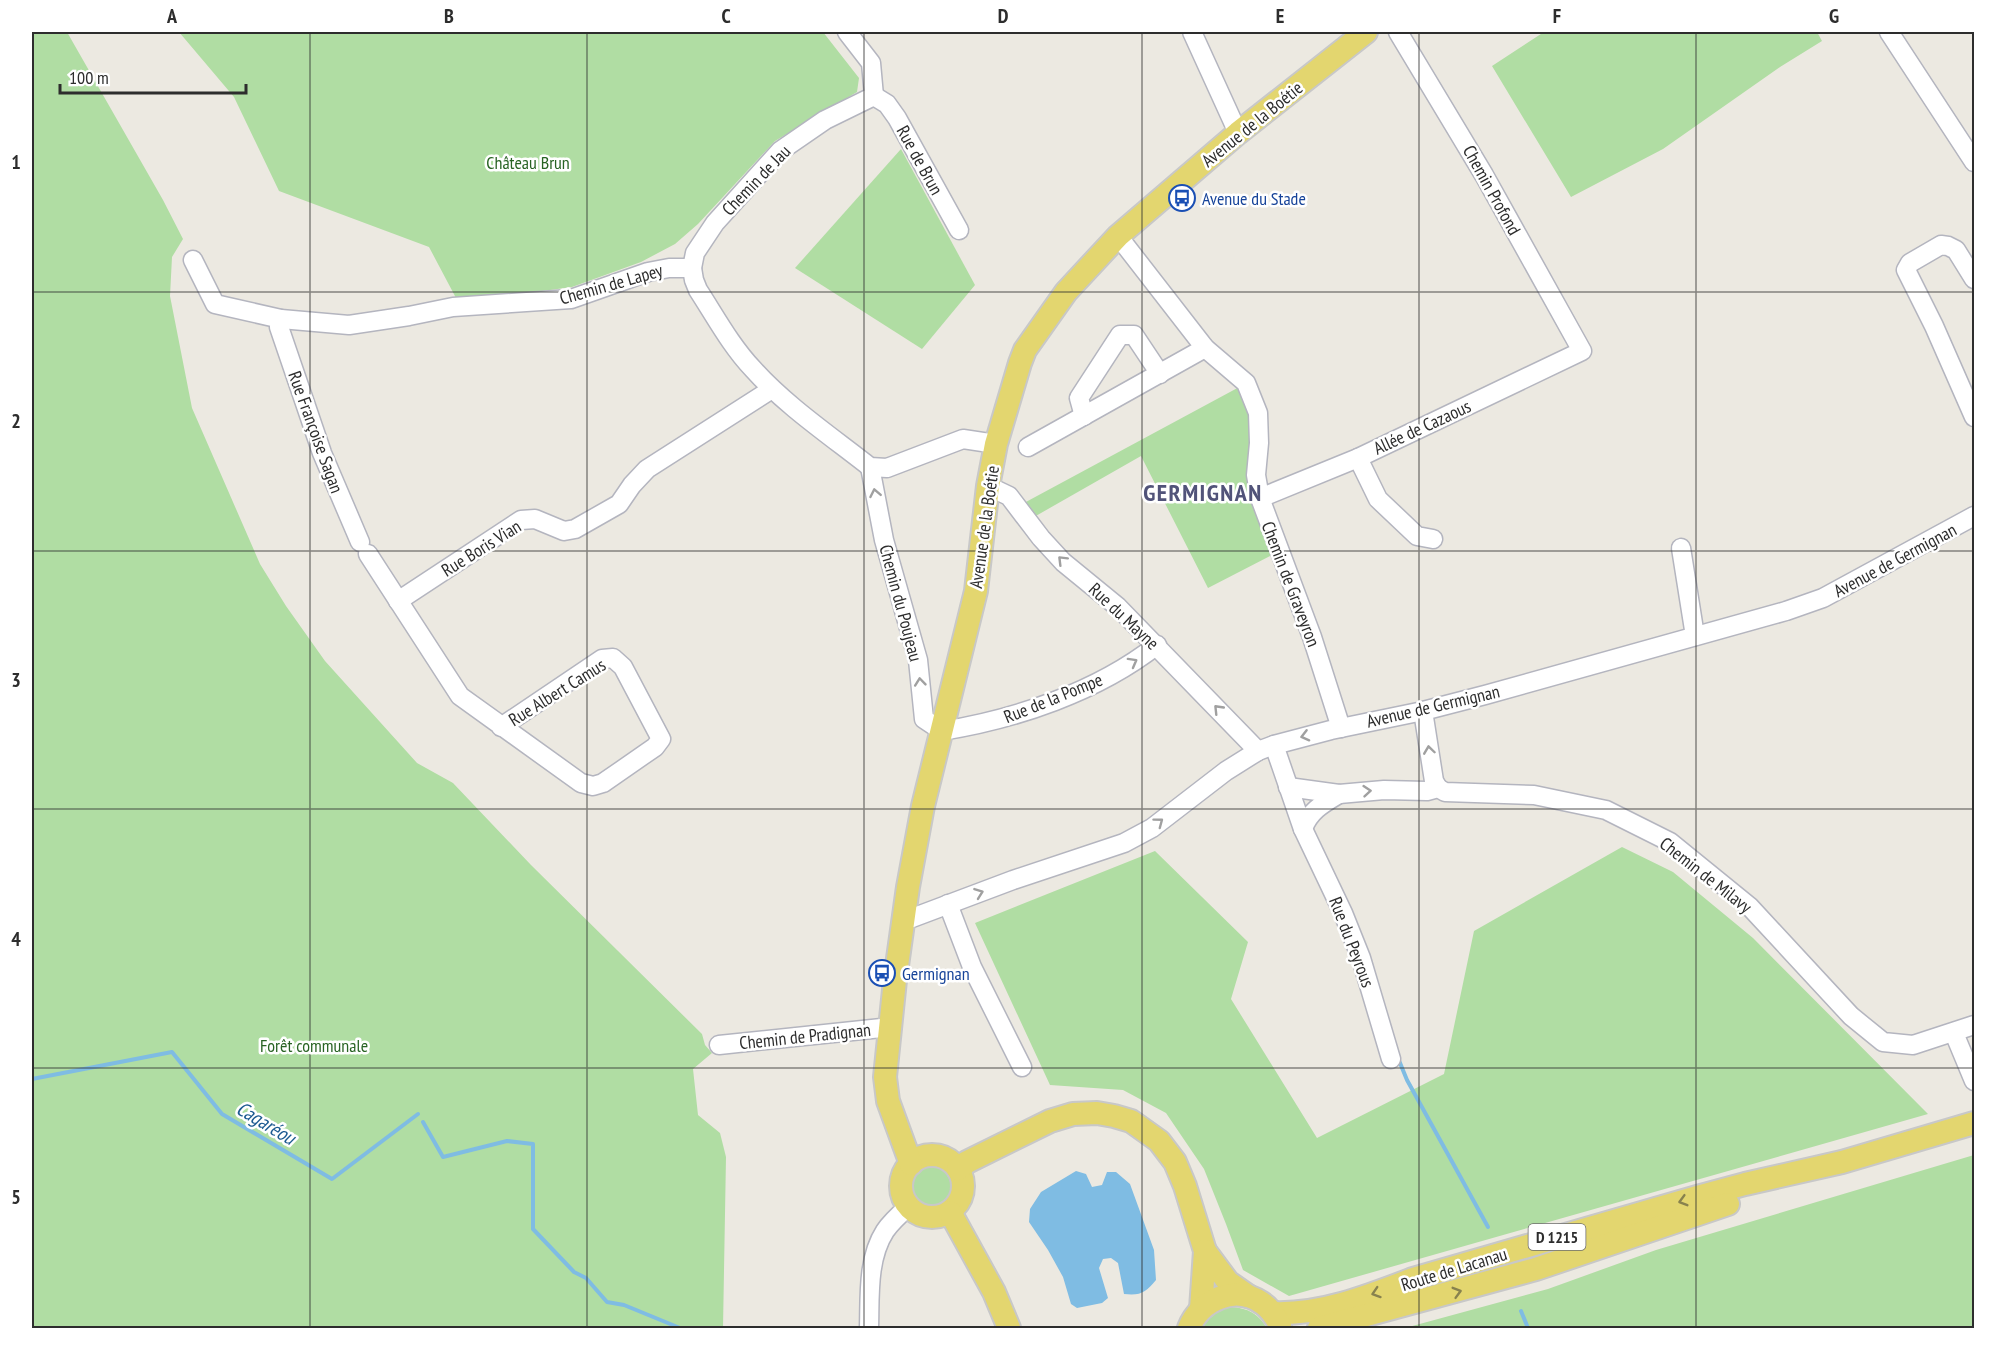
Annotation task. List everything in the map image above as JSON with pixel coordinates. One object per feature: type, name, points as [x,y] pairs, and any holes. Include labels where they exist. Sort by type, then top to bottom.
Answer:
[{"type":"main road","name":"Avenue de la Boétie","points":[[910,1164],[888,1101],[885,1077],[895,980],[916,840],[976,591],[988,486],[996,444],[1025,350],[1066,292],[1118,236],[1238,133],[1366,32]]},
{"type":"main road","points":[[958,1169],[967,1162],[1050,1121],[1073,1114],[1096,1113],[1131,1121],[1159,1141],[1175,1162],[1196,1216],[1205,1251],[1228,1282],[1248,1296],[1262,1302],[1277,1321]]},
{"type":"main road","name":"Route de Lacanau","points":[[1277,1321],[1697,1197],[1842,1161],[1974,1123]]},
{"type":"main road","points":[[935,1155],[944,1158],[958,1169],[963,1187],[957,1205],[950,1212],[933,1217],[924,1216],[908,1207],[903,1199],[901,1180],[910,1164],[918,1158],[935,1155]]},
{"type":"main road","name":"Route de Lacanau","points":[[1319,1329],[1536,1269],[1749,1197],[1842,1161]]},
{"type":"main road","points":[[950,1212],[990,1284],[1009,1329]]},
{"type":"main road","points":[[1192,1323],[1205,1251]]},
{"type":"main road","points":[[1192,1323],[1218,1298],[1233,1294],[1248,1296]]},
{"type":"street","points":[[847,32],[871,63],[874,96]]},
{"type":"street","points":[[1192,32],[1238,133]]},
{"type":"street","name":"Chemin Profond","points":[[1398,32],[1484,175],[1582,351]]},
{"type":"street","points":[[1889,32],[1974,162]]},
{"type":"street","name":"Rue de Brun","points":[[874,96],[887,104],[897,118],[959,230]]},
{"type":"street","name":"Chemin de Jau","points":[[692,268],[695,253],[715,223],[780,152],[825,120],[874,96]]},
{"type":"street","name":"Chemin de Graveyron","points":[[1118,236],[1205,348],[1246,383],[1258,412],[1259,443],[1256,475],[1260,498],[1312,637],[1341,728]]},
{"type":"street","points":[[1974,279],[1956,250],[1941,245],[1910,263],[1906,270],[1934,326],[1974,417]]},
{"type":"street","name":"Chemin de Lapey","points":[[193,260],[214,304],[281,319],[350,325],[453,307],[571,299],[648,272],[669,268],[692,268]]},
{"type":"street","points":[[692,268],[698,290],[735,347],[752,368],[772,389],[870,467],[886,468],[963,439],[996,444]]},
{"type":"street","name":"Rue Françoise Sagan","points":[[281,319],[279,327],[322,453],[364,548]]},
{"type":"street","points":[[1084,416],[1079,398],[1120,335],[1134,335],[1160,374]]},
{"type":"street","points":[[1028,447],[1205,348]]},
{"type":"street","name":"Allée de Cazaous","points":[[1260,498],[1358,458],[1582,351]]},
{"type":"street","name":"Rue Boris Vian","points":[[399,601],[520,520],[535,519],[564,531],[575,530],[619,504],[647,469],[772,389]]},
{"type":"street","points":[[1358,458],[1378,499],[1417,536],[1433,539]]},
{"type":"street","name":"Chemin du Poujeau","points":[[870,467],[884,540],[918,660],[924,718],[942,731]]},
{"type":"street","name":"Rue du Mayne","points":[[988,486],[1009,496],[1041,538],[1063,562],[1118,607],[1266,748]]},
{"type":"street","name":"Avenue de Germignan","points":[[904,921],[1124,843],[1152,828],[1226,771],[1266,748],[1341,728],[1424,711],[1786,611],[1823,598],[1974,516]]},
{"type":"street","name":"Rue Albert Camus","points":[[364,548],[459,696],[501,727],[581,783],[593,786],[603,783],[655,747],[661,739],[623,667],[613,658],[602,659],[501,727]]},
{"type":"street","points":[[1681,548],[1695,636]]},
{"type":"street","name":"Rue de la Pompe","points":[[942,731],[978,725],[1024,712],[1091,685],[1140,658],[1157,645]]},
{"type":"street","points":[[1424,711],[1434,781],[1438,788]]},
{"type":"street","name":"Rue du Peyrous","points":[[1266,748],[1288,786],[1303,829],[1361,958],[1391,1059]]},
{"type":"street","name":"Chemin de Milavy","points":[[1288,786],[1339,794],[1384,790],[1427,791],[1438,788],[1445,792],[1534,795],[1606,810],[1670,842],[1750,907],[1851,1016],[1883,1042],[1913,1046],[1974,1025]]},
{"type":"street","points":[[1303,829],[1306,819],[1320,805],[1339,794]]},
{"type":"street","points":[[948,904],[972,967],[1022,1067]]},
{"type":"street","name":"Chemin de Pradignan","points":[[719,1045],[891,1027]]},
{"type":"street","points":[[1954,1033],[1974,1081]]},
{"type":"street","points":[[869,1329],[871,1275],[876,1252],[885,1231],[908,1207]]},
{"type":"green space","name":"Forêt communale","points":[[32,32],[67,32],[183,239],[172,257],[170,296],[192,408],[260,564],[286,606],[325,661],[417,763],[453,783],[531,865],[702,1034],[705,1045],[712,1053],[693,1069],[698,1115],[720,1133],[726,1157],[723,1328],[32,1328]]},
{"type":"green space","name":"Château Brun","points":[[179,32],[823,32],[859,78],[857,92],[775,141],[698,224],[675,244],[641,262],[572,287],[498,297],[456,298],[429,247],[279,191],[234,97]]},
{"type":"green space","points":[[1544,32],[1817,32],[1822,41],[1780,67],[1663,149],[1571,197],[1492,66]]},
{"type":"green space","points":[[901,149],[975,285],[922,349],[795,268]]},
{"type":"green space","points":[[1243,385],[1252,397],[1276,553],[1208,588],[1141,456],[1034,517],[1024,503]]},
{"type":"green space","points":[[1622,847],[1673,872],[1753,938],[1928,1114],[1289,1296],[1243,1270],[1204,1169],[1166,1113],[1123,1090],[1050,1085],[975,923],[1155,851],[1248,942],[1231,999],[1317,1138],[1444,1074],[1474,931]]},
{"type":"green space","points":[[1974,1155],[1974,1328],[1405,1328],[1548,1289],[1656,1250]]},
{"type":"green space","points":[[931,1163],[946,1169],[952,1184],[946,1199],[931,1205],[916,1199],[910,1184],[916,1169]]},
{"type":"green space","points":[[1227,1307],[1250,1312],[1267,1328],[1200,1328],[1211,1314]]},
{"type":"water","points":[[1076,1171],[1086,1174],[1092,1187],[1102,1185],[1107,1172],[1116,1172],[1130,1184],[1154,1250],[1156,1280],[1143,1292],[1124,1294],[1118,1263],[1111,1258],[1103,1259],[1099,1268],[1108,1298],[1102,1303],[1077,1308],[1071,1304],[1063,1277],[1029,1222],[1030,1209],[1041,1192]]},
{"type":"waterway","name":"Cagaréou","points":[[32,1079],[172,1052],[222,1114],[332,1179],[418,1114]]},
{"type":"waterway","points":[[1398,1058],[1407,1080],[1488,1227]]},
{"type":"waterway","name":"Cagaréou","points":[[423,1122],[443,1157],[507,1141],[533,1144],[533,1229],[574,1272],[586,1278],[607,1302],[624,1305],[680,1328]]},
{"type":"waterway","points":[[1521,1311],[1528,1328]]},
{"type":"place","name":"Avenue du Stade","points":[[1182,198]]},
{"type":"place","name":"Germignan","points":[[882,973]]},
{"type":"district","name":"GERMIGNAN","points":[[1203,492]]}]
